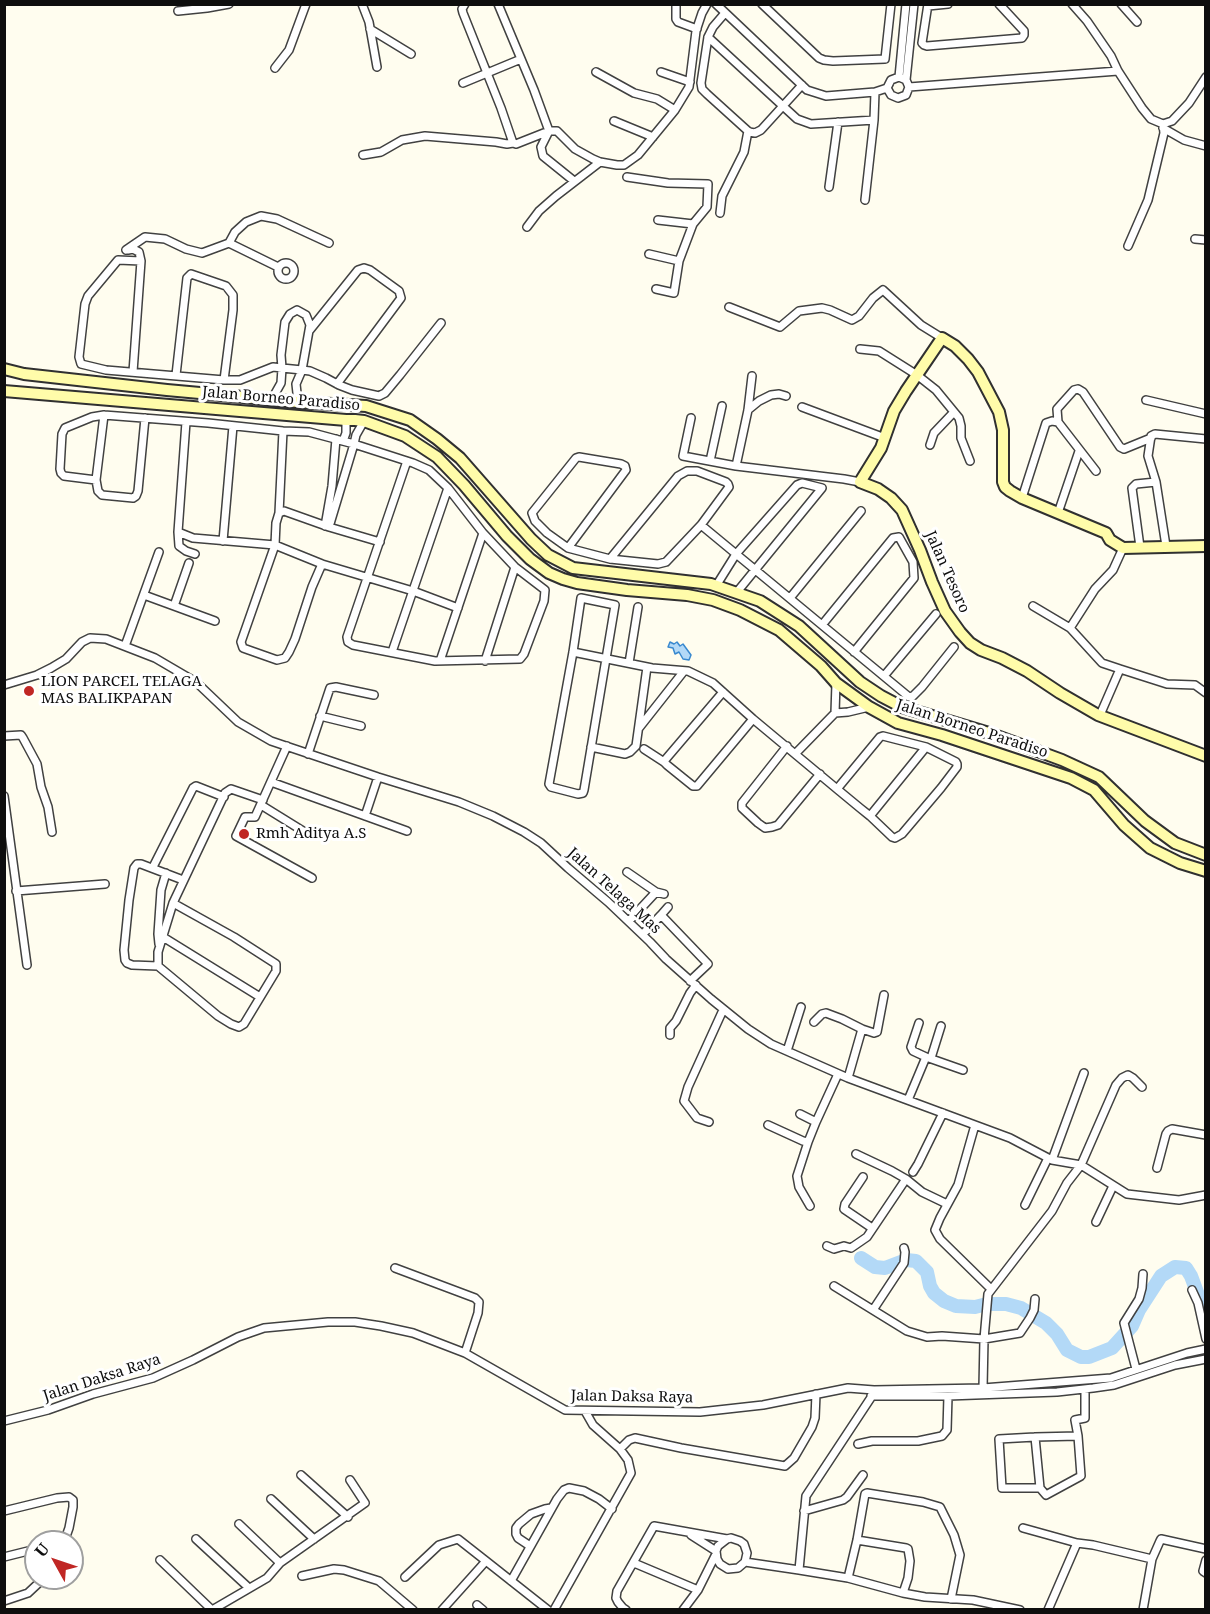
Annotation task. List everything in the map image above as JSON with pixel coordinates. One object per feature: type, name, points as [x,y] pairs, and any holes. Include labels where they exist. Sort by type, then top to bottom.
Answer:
[{"type":"street","points":[[178,10],[207,9],[229,4]]},
{"type":"street","points":[[275,68],[290,50],[306,4]]},
{"type":"street","points":[[362,4],[370,29],[377,66]]},
{"type":"street","points":[[465,4],[462,11],[513,143]]},
{"type":"street","points":[[498,4],[549,131],[541,147],[543,156],[574,181]]},
{"type":"street","points":[[676,4],[678,22],[697,29]]},
{"type":"street","points":[[363,155],[381,152],[402,140],[425,136],[516,144],[549,131],[557,131],[575,149],[600,162],[624,165],[638,155],[653,137],[675,110],[689,87],[697,29],[707,4]]},
{"type":"street","points":[[716,4],[807,90],[826,96],[875,92],[887,88],[891,80],[1118,71]]},
{"type":"street","points":[[762,4],[819,58],[833,61],[885,59],[891,4]]},
{"type":"street","points":[[887,88],[891,95],[898,98],[906,95],[906,4]]},
{"type":"street","points":[[905,81],[915,4]]},
{"type":"street","points":[[948,4],[928,5],[922,43],[924,45],[1022,38],[1024,31],[999,4]]},
{"type":"street","points":[[1071,4],[1087,21],[1151,119],[1184,140],[1206,146]]},
{"type":"street","points":[[1121,4],[1137,22]]},
{"type":"street","points":[[725,13],[708,37],[701,74],[702,89],[748,131],[755,133],[761,130],[802,85]]},
{"type":"street","points":[[370,29],[411,54]]},
{"type":"street","points":[[708,37],[797,119],[811,124],[874,120]]},
{"type":"street","points":[[463,83],[521,59]]},
{"type":"street","points":[[596,72],[634,93],[657,99],[675,110]]},
{"type":"street","points":[[661,72],[690,82]]},
{"type":"street","points":[[1163,126],[1172,121],[1189,103],[1206,77]]},
{"type":"street","points":[[865,200],[875,92]]},
{"type":"street","points":[[614,121],[653,137]]},
{"type":"street","points":[[829,187],[838,122]]},
{"type":"street","points":[[1128,246],[1148,200],[1164,133],[1163,126]]},
{"type":"street","points":[[720,213],[722,196],[744,152],[748,131]]},
{"type":"street","points":[[527,227],[539,211],[600,162]]},
{"type":"street","points":[[627,177],[668,183],[708,184],[706,207],[693,224],[680,261],[674,292],[656,289]]},
{"type":"street","points":[[329,243],[277,219],[261,216],[246,222],[235,232],[229,243],[202,253],[186,249],[165,239],[145,237],[126,250],[87,296],[79,357],[81,364],[106,370],[224,380],[240,380],[273,367],[302,370],[352,390],[379,396],[385,393],[441,323]]},
{"type":"street","points":[[658,220],[693,224]]},
{"type":"street","points":[[1196,239],[1206,240]]},
{"type":"street","points":[[229,243],[278,267]]},
{"type":"street","points":[[126,250],[133,249],[139,252],[141,261],[133,372]]},
{"type":"street","points":[[650,254],[680,261]]},
{"type":"street","points":[[118,260],[141,261]]},
{"type":"street","points":[[309,332],[358,270],[364,268],[370,270],[399,291],[401,298],[337,384]]},
{"type":"street","points":[[176,375],[187,278],[191,274],[226,286],[232,295],[233,310],[224,380]]},
{"type":"street","points":[[729,307],[780,327],[799,311],[822,308],[852,320],[859,316],[873,298],[883,290],[916,321],[968,359],[978,372],[999,412],[1003,430],[1003,482],[1005,487],[1022,498],[1106,533],[1110,540],[1123,548],[1206,546]]},
{"type":"street","points":[[272,399],[281,383],[285,322],[290,314],[297,310],[306,315],[310,325],[302,370],[296,384],[298,402]]},
{"type":"street","points":[[860,482],[881,448],[894,411],[942,338]]},
{"type":"street","points":[[860,349],[879,351],[936,390],[959,418],[961,438],[970,460]]},
{"type":"street","points":[[5,391],[7,370]]},
{"type":"street","name":"Jalan Borneo Paradiso","points":[[7,370],[24,374],[167,390],[366,406],[410,420],[460,458],[531,539],[548,555],[562,563],[573,568],[716,586],[760,601],[799,626],[861,682],[881,696],[902,707],[989,733],[1062,760],[1099,777],[1145,821],[1175,843],[1206,855]]},
{"type":"street","points":[[736,466],[748,410],[752,376]]},
{"type":"street","points":[[281,383],[296,384]]},
{"type":"street","points":[[1096,471],[1058,422],[1057,409],[1078,388],[1120,447],[1124,449],[1151,438],[1155,434],[1206,439]]},
{"type":"street","name":"Jalan Borneo Paradiso","points":[[5,391],[364,421],[405,436],[437,457],[530,560],[549,573],[577,583],[713,600],[740,610],[779,630],[821,666],[836,683],[869,707],[898,723],[942,735],[1071,778],[1094,790],[1124,825],[1150,848],[1180,864],[1206,871]]},
{"type":"street","points":[[231,409],[232,395]]},
{"type":"street","points":[[748,410],[771,395],[786,396]]},
{"type":"street","points":[[1146,400],[1206,414]]},
{"type":"street","points":[[710,461],[722,406]]},
{"type":"street","points":[[802,407],[885,438]]},
{"type":"street","points":[[930,445],[934,433],[954,412]]},
{"type":"street","points":[[104,415],[96,480],[98,491],[102,495],[133,498],[138,491],[145,418]]},
{"type":"street","points":[[96,480],[64,476],[61,473],[62,434],[70,425],[104,415],[309,432],[354,444],[407,461],[429,470],[448,488],[483,533],[515,567],[545,590],[544,601],[520,659],[440,661],[353,645],[348,642],[346,637],[407,461]]},
{"type":"street","name":"Jalan Tesoro","points":[[691,418],[683,456],[736,466],[844,479],[878,489],[902,510],[945,610],[970,643],[1027,671],[1060,693],[1100,715],[1206,756]]},
{"type":"street","points":[[327,526],[339,440],[346,433],[346,420]]},
{"type":"street","points":[[327,526],[356,435],[364,421]]},
{"type":"street","points":[[186,422],[178,532],[179,546],[195,554]]},
{"type":"street","points":[[1022,498],[1043,428],[1046,423],[1058,422]]},
{"type":"street","points":[[223,541],[233,426]]},
{"type":"street","points":[[284,431],[275,545],[241,642],[243,648],[277,660],[285,658],[295,639],[322,564]]},
{"type":"street","points":[[1151,438],[1148,456],[1156,482],[1166,546]]},
{"type":"street","points":[[1058,513],[1079,451]]},
{"type":"street","points":[[568,548],[626,470],[621,464],[584,456],[576,458],[532,513],[535,521],[547,533],[568,548],[610,559],[658,564],[666,562],[701,525],[729,487],[728,484],[697,471],[687,471],[678,476],[610,559]]},
{"type":"street","points":[[464,485],[475,474]]},
{"type":"street","points":[[1140,547],[1132,488],[1136,484],[1156,482]]},
{"type":"street","points":[[716,586],[736,554],[797,485],[802,483],[822,488],[737,592]]},
{"type":"street","points":[[392,652],[448,488]]},
{"type":"street","points":[[789,598],[861,511]]},
{"type":"street","points":[[279,513],[291,513],[380,542]]},
{"type":"street","points":[[701,525],[909,697],[913,696],[954,646]]},
{"type":"street","points":[[178,532],[193,538],[275,545],[322,564],[413,591],[458,608]]},
{"type":"street","points":[[440,661],[483,533]]},
{"type":"street","points":[[822,626],[893,538],[899,537],[913,562],[914,578],[854,652]]},
{"type":"street","points":[[1070,628],[1095,590],[1113,570],[1123,548]]},
{"type":"street","points":[[125,646],[159,552]]},
{"type":"street","points":[[174,606],[189,563]]},
{"type":"street","points":[[485,660],[515,567]]},
{"type":"street","points":[[144,595],[215,621]]},
{"type":"street","points":[[581,598],[615,605],[607,659],[583,792],[578,794],[550,785],[581,598]]},
{"type":"street","points":[[1033,606],[1070,628],[1102,663],[1167,684],[1195,686],[1206,693]]},
{"type":"street","points":[[629,663],[638,607]]},
{"type":"street","points":[[764,623],[771,608]]},
{"type":"street","points":[[884,676],[936,614]]},
{"type":"street","name":"Jalan Telaga Mas","points":[[4,685],[37,675],[51,668],[66,659],[82,642],[90,638],[105,639],[155,658],[196,682],[238,722],[272,741],[459,802],[524,832],[541,843],[629,921],[666,959],[723,1010],[771,1044],[848,1078],[1010,1138],[1050,1159],[1081,1165],[1126,1194],[1179,1200],[1206,1195]]},
{"type":"street","points":[[573,652],[647,667],[684,671],[696,674],[713,683],[753,719],[895,838],[899,837],[941,788],[957,764],[926,747],[880,736],[837,789]]},
{"type":"street","points":[[591,747],[625,754],[636,746],[647,667]]},
{"type":"street","points":[[1100,715],[1120,669]]},
{"type":"street","points":[[638,729],[684,671]]},
{"type":"street","points":[[835,713],[836,683]]},
{"type":"street","points":[[308,753],[331,688],[374,695]]},
{"type":"street","points":[[664,762],[723,692]]},
{"type":"street","points":[[795,754],[835,713],[869,707]]},
{"type":"street","points":[[320,716],[361,726]]},
{"type":"street","points":[[644,749],[693,786],[697,786],[753,719]]},
{"type":"street","points":[[4,736],[21,735],[35,759],[52,832]]},
{"type":"street","points":[[287,746],[255,818],[245,817],[236,836],[312,878]]},
{"type":"street","points":[[787,747],[742,803],[742,808],[758,823],[765,828],[778,825],[820,774]]},
{"type":"street","points":[[870,816],[926,747]]},
{"type":"street","points":[[365,816],[378,777]]},
{"type":"street","points":[[271,782],[407,831]]},
{"type":"street","points":[[153,867],[193,788],[196,786],[224,797]]},
{"type":"street","points":[[159,946],[173,903],[225,793],[231,789],[262,802],[303,831]]},
{"type":"street","points":[[4,796],[27,966]]},
{"type":"street","points":[[173,903],[234,937],[276,964],[276,971],[244,1024],[239,1027],[218,1016],[158,966],[132,965],[125,960],[124,950],[134,868],[137,864],[141,864],[183,880]]},
{"type":"street","points":[[627,872],[656,892],[664,894]]},
{"type":"street","points":[[158,966],[161,890],[166,873]]},
{"type":"street","points":[[16,891],[105,884]]},
{"type":"street","points":[[629,921],[656,892]]},
{"type":"street","points":[[643,934],[668,907]]},
{"type":"street","points":[[661,915],[710,966],[693,983],[676,1021],[670,1028],[670,1035]]},
{"type":"street","points":[[163,937],[260,997]]},
{"type":"street","points":[[814,1022],[826,1013],[862,1029],[877,1032],[884,994]]},
{"type":"street","points":[[787,1051],[801,1007]]},
{"type":"street","points":[[709,1122],[697,1118],[684,1101],[688,1087],[723,1010]]},
{"type":"street","points":[[919,1023],[911,1047],[913,1051],[963,1070]]},
{"type":"street","points":[[908,1100],[929,1058],[941,1026]]},
{"type":"street","points":[[848,1078],[862,1029]]},
{"type":"street","points":[[1025,1205],[1050,1159],[1083,1073]]},
{"type":"street","points":[[810,1206],[797,1180],[797,1174],[816,1122],[838,1074]]},
{"type":"street","points":[[983,1388],[984,1339],[989,1292],[1052,1211],[1071,1176],[1081,1165],[1116,1085],[1122,1078],[1128,1076],[1142,1087]]},
{"type":"street","points":[[913,1172],[943,1113]]},
{"type":"street","points":[[800,1114],[816,1122]]},
{"type":"street","points":[[768,1125],[802,1142],[808,1142]]},
{"type":"street","points":[[975,1125],[958,1185],[936,1225],[936,1234],[989,1292]]},
{"type":"street","points":[[1157,1168],[1168,1131],[1172,1129],[1206,1135]]},
{"type":"street","points":[[856,1154],[906,1179],[922,1192],[947,1204]]},
{"type":"street","points":[[863,1177],[844,1204],[844,1209],[872,1228]]},
{"type":"street","points":[[827,1245],[834,1249],[844,1246],[851,1248],[867,1237],[906,1179]]},
{"type":"street","points":[[1096,1222],[1113,1186]]},
{"type":"street","points":[[873,1310],[904,1263],[905,1250]]},
{"type":"street","points":[[395,1268],[475,1298],[479,1302],[478,1313],[465,1353]]},
{"type":"street","points":[[1136,1369],[1124,1323],[1139,1299],[1143,1274]]},
{"type":"street","points":[[834,1286],[907,1331],[927,1337],[984,1339],[1020,1333],[1034,1310],[1035,1299]]},
{"type":"street","points":[[1192,1290],[1198,1304],[1206,1339]]},
{"type":"street","name":"Jalan Daksa Raya","points":[[4,1421],[153,1378],[238,1337],[264,1328],[328,1322],[355,1322],[413,1333],[465,1353],[565,1410],[700,1412],[763,1405],[848,1389],[862,1389],[873,1393]]},
{"type":"street","points":[[873,1393],[983,1388],[1112,1378],[1206,1349]]},
{"type":"street","points":[[873,1393],[948,1396],[1085,1389],[1114,1385],[1175,1365],[1206,1359]]},
{"type":"street","points":[[1035,1437],[1040,1488],[1046,1495],[1081,1476],[1075,1420],[1086,1418],[1085,1389]]},
{"type":"street","points":[[799,1570],[806,1496],[873,1393]]},
{"type":"street","points":[[620,1449],[628,1440],[635,1438],[784,1466],[794,1458],[812,1427],[815,1418],[816,1394]]},
{"type":"street","points":[[858,1444],[918,1441],[942,1436],[947,1430],[948,1396]]},
{"type":"street","points":[[554,1610],[631,1473],[628,1460],[620,1449],[593,1425],[585,1411]]},
{"type":"street","points":[[1040,1488],[1002,1488],[999,1439],[1078,1436]]},
{"type":"street","points":[[301,1475],[348,1516]]},
{"type":"street","points":[[804,1511],[843,1500],[863,1475]]},
{"type":"street","points":[[159,1560],[212,1610],[267,1578],[280,1563],[365,1503],[350,1480]]},
{"type":"street","points":[[511,1581],[551,1508],[564,1490],[569,1488],[584,1491],[612,1509]]},
{"type":"street","points":[[848,1578],[865,1495],[867,1493],[923,1502],[940,1506],[954,1535],[960,1555],[951,1599]]},
{"type":"street","points":[[4,1511],[69,1497],[73,1500],[73,1507],[68,1530]]},
{"type":"street","points":[[271,1499],[314,1539]]},
{"type":"street","points":[[530,1546],[518,1538],[516,1528],[538,1510],[551,1508]]},
{"type":"street","points":[[239,1524],[280,1563]]},
{"type":"street","points":[[626,1610],[616,1598],[617,1591],[656,1526],[736,1539],[744,1544],[747,1553],[745,1562],[738,1568],[724,1567],[720,1564],[716,1552],[689,1533]]},
{"type":"street","points":[[1023,1528],[1077,1543],[1152,1559]]},
{"type":"street","points":[[196,1539],[249,1588]]},
{"type":"street","points":[[405,1577],[440,1545],[458,1539],[548,1610]]},
{"type":"street","points":[[683,1610],[698,1590],[716,1552],[726,1539]]},
{"type":"street","points":[[1143,1610],[1152,1559],[1161,1539],[1206,1549]]},
{"type":"street","points":[[857,1540],[908,1549],[909,1570],[903,1593]]},
{"type":"street","points":[[1048,1610],[1077,1543]]},
{"type":"street","points":[[4,1557],[24,1552]]},
{"type":"street","points":[[1206,1560],[1203,1571],[1206,1573]]},
{"type":"street","points":[[442,1610],[486,1561]]},
{"type":"street","points":[[745,1562],[848,1578],[903,1593],[973,1600],[1020,1610]]},
{"type":"street","points":[[634,1563],[698,1590]]},
{"type":"street","points":[[707,1575],[724,1567]]},
{"type":"street","points":[[302,1576],[334,1569],[344,1570],[379,1581],[413,1610]]},
{"type":"street","points":[[4,1601],[31,1590]]},
{"type":"water","points":[[670,642],[674,644],[677,642],[680,646],[683,644],[691,655],[689,660],[683,659],[679,652],[675,654],[673,648],[668,647]]},
{"type":"waterway","points":[[861,1258],[875,1267],[885,1268],[906,1260],[916,1261],[927,1272],[934,1293],[944,1301],[956,1306],[1006,1304],[1021,1308],[1046,1323],[1057,1334],[1067,1350],[1081,1357],[1089,1357],[1112,1348],[1132,1326],[1139,1310],[1161,1276],[1175,1267],[1186,1268],[1201,1303],[1206,1306]]},
{"type":"place","name":"LION PARCEL TELAGA MAS BALIKPAPAN","points":[[29,691]]},
{"type":"place","name":"Rmh Aditya A.S","points":[[244,834]]}]
